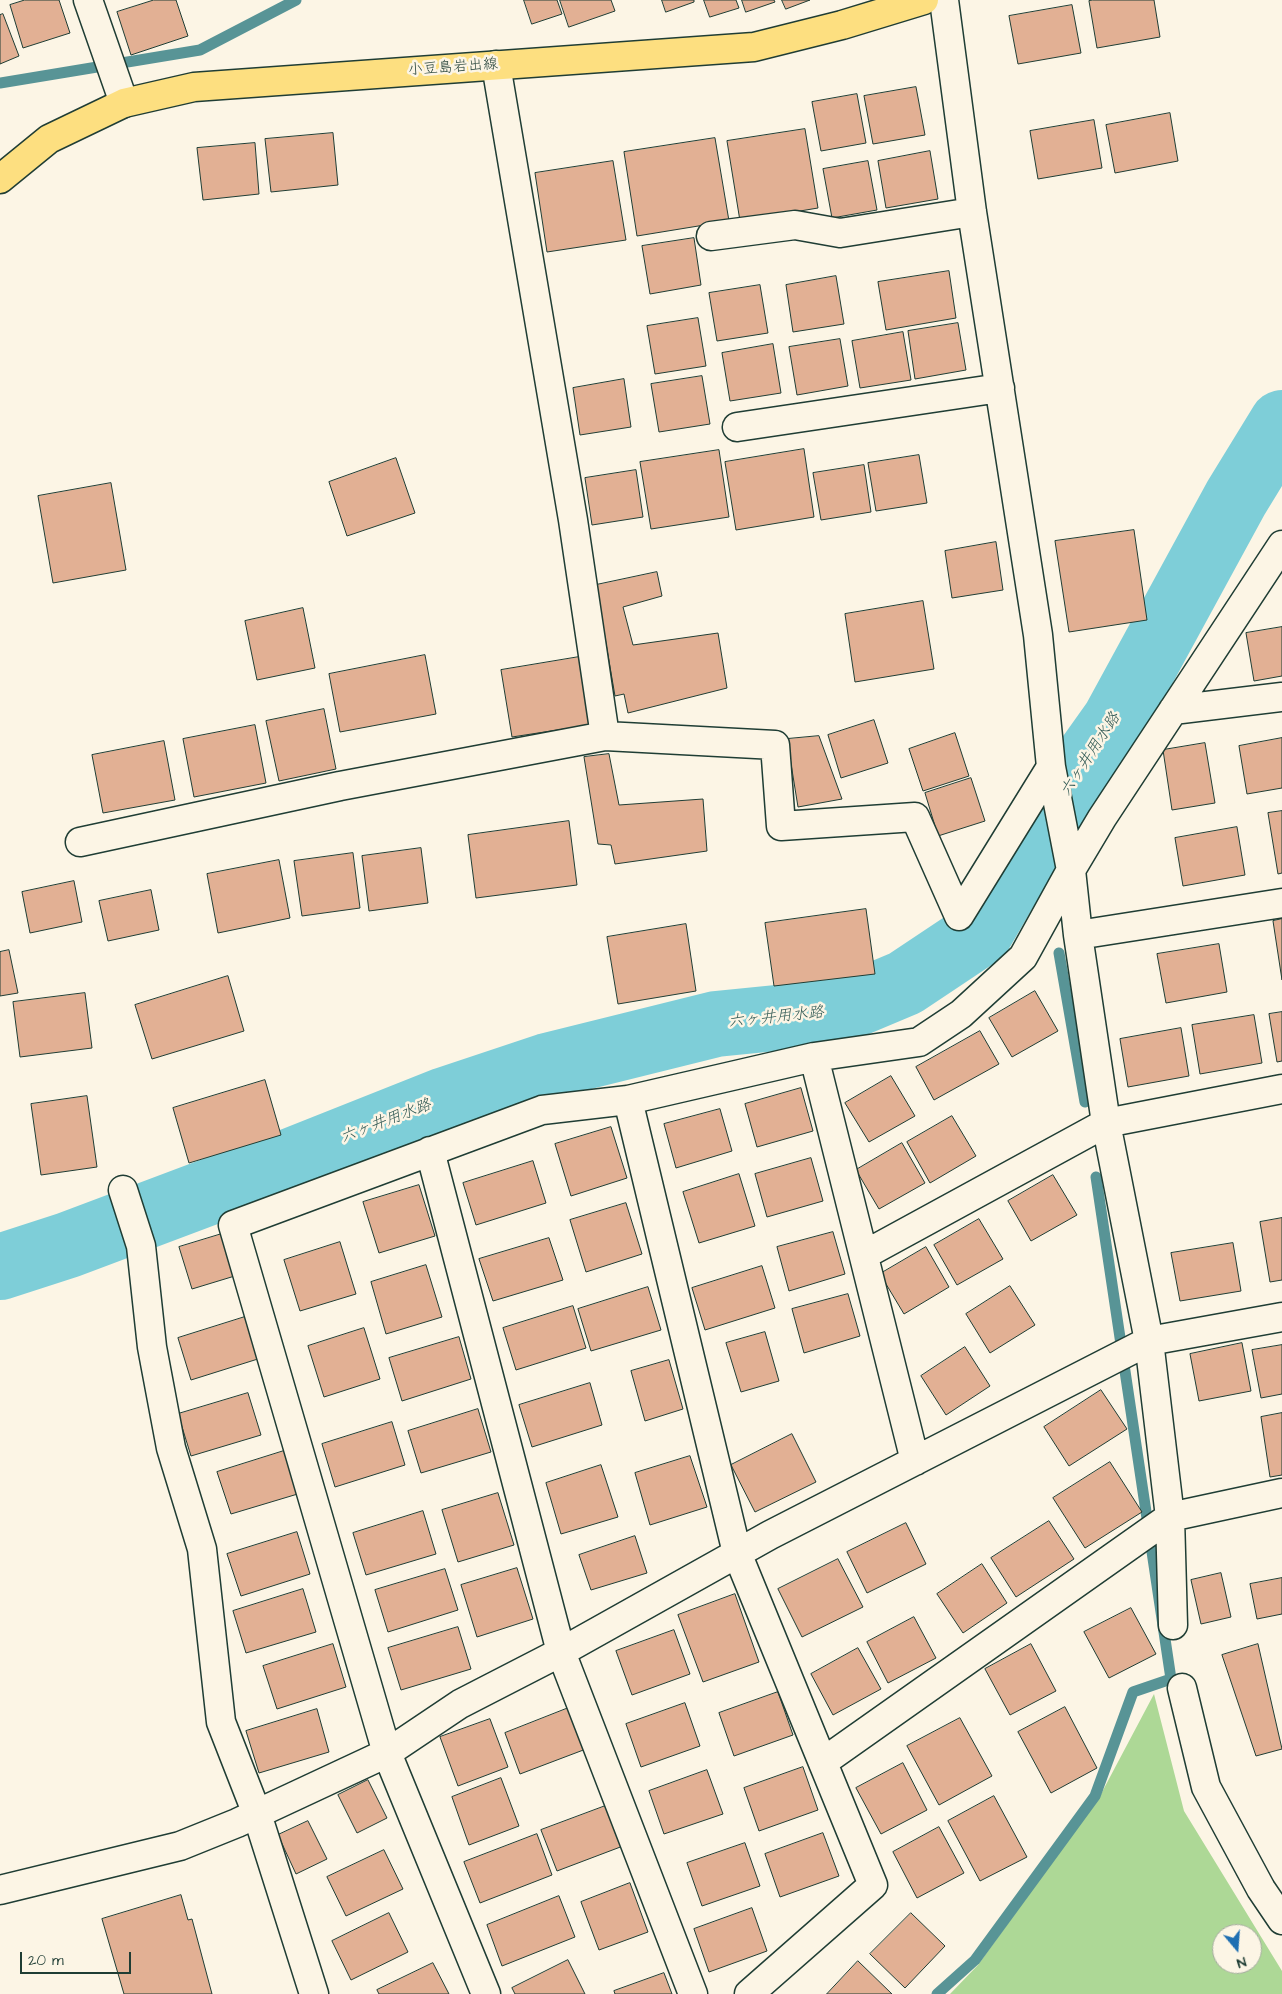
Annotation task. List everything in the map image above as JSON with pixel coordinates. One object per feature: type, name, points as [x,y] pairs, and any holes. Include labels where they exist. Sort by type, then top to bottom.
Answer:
[{"type":"main road","name":"小豆島岩出線","points":[[0,179],[49,139],[120,92],[754,47],[842,25],[924,0]]},
{"type":"street","points":[[88,0],[120,92]]},
{"type":"street","points":[[944,0],[972,212],[1038,635],[1050,767],[1071,870],[1078,935],[1106,1124],[1149,1341],[1170,1517],[1173,1625]]},
{"type":"street","points":[[496,65],[574,520],[605,736]]},
{"type":"street","points":[[711,236],[795,225],[840,234],[972,212]]},
{"type":"street","points":[[737,427],[1000,388]]},
{"type":"street","points":[[486,1994],[387,1753],[233,1225],[542,1110],[628,1100],[814,1057],[919,1042],[961,1014],[1023,957],[1102,818],[1282,545]]},
{"type":"street","points":[[1173,710],[1282,697]]},
{"type":"street","points":[[80,842],[340,786],[605,736],[775,745],[781,826],[915,817],[959,916],[1050,767]]},
{"type":"street","points":[[1078,935],[1282,903]]},
{"type":"street","points":[[814,1057],[915,1461]]},
{"type":"street","points":[[864,1255],[1106,1124],[1282,1089]]},
{"type":"street","points":[[628,1100],[736,1554],[873,1884],[749,1994]]},
{"type":"street","points":[[430,1151],[561,1652],[693,1994]]},
{"type":"street","points":[[123,1190],[141,1246],[152,1347],[171,1448],[202,1549],[221,1722],[257,1814],[314,1994]]},
{"type":"street","points":[[0,1890],[180,1846],[257,1814],[387,1753],[460,1704],[561,1652],[736,1554],[1149,1341],[1282,1317]]},
{"type":"street","points":[[823,1762],[1170,1517],[1282,1493]]},
{"type":"street","points":[[1182,1688],[1206,1787],[1261,1889],[1282,1920]]},
{"type":"green space","points":[[1154,1694],[1184,1811],[1253,1924],[1212,1924],[1212,1974],[1262,1974],[1262,1938],[1282,1971],[1282,1994],[950,1994],[978,1965],[1101,1794]]},
{"type":"building","points":[[25,0],[59,0],[70,33],[23,48],[10,5]]},
{"type":"building","points":[[154,0],[176,0],[188,36],[131,55],[117,12]]},
{"type":"building","points":[[524,0],[557,0],[562,14],[532,24]]},
{"type":"building","points":[[560,0],[611,0],[615,11],[569,27]]},
{"type":"building","points":[[662,0],[694,0],[694,2],[666,12]]},
{"type":"building","points":[[704,0],[736,0],[739,8],[710,17]]},
{"type":"building","points":[[742,0],[774,0],[775,2],[746,12]]},
{"type":"building","points":[[782,0],[810,0],[786,9]]},
{"type":"building","points":[[1154,0],[1160,37],[1097,48],[1089,1]]},
{"type":"building","points":[[1072,5],[1081,53],[1018,64],[1009,16]]},
{"type":"building","points":[[3,14],[19,56],[0,64],[0,15]]},
{"type":"building","points":[[916,87],[925,135],[873,144],[864,96]]},
{"type":"building","points":[[857,94],[866,143],[821,151],[812,102]]},
{"type":"building","points":[[1170,113],[1178,161],[1115,173],[1106,125]]},
{"type":"building","points":[[1094,120],[1102,168],[1038,179],[1030,131]]},
{"type":"building","points":[[805,129],[818,208],[740,221],[727,141]]},
{"type":"building","points":[[333,133],[338,185],[271,192],[265,139]]},
{"type":"building","points":[[715,138],[729,221],[637,236],[624,152]]},
{"type":"building","points":[[255,143],[259,194],[203,200],[197,148]]},
{"type":"building","points":[[930,151],[938,199],[886,208],[878,161]]},
{"type":"building","points":[[613,161],[626,240],[547,252],[535,173]]},
{"type":"building","points":[[868,161],[877,210],[832,218],[823,169]]},
{"type":"building","points":[[694,238],[701,285],[650,294],[642,246]]},
{"type":"building","points":[[949,271],[956,318],[886,330],[878,282]]},
{"type":"building","points":[[836,276],[844,324],[793,332],[786,285]]},
{"type":"building","points":[[760,285],[768,333],[717,341],[709,293]]},
{"type":"building","points":[[698,318],[706,366],[655,374],[647,326]]},
{"type":"building","points":[[958,323],[966,370],[915,379],[908,331]]},
{"type":"building","points":[[903,332],[911,380],[860,388],[852,341]]},
{"type":"building","points":[[840,339],[848,386],[797,395],[789,347]]},
{"type":"building","points":[[773,344],[781,393],[730,401],[722,353]]},
{"type":"building","points":[[702,376],[710,424],[659,432],[651,384]]},
{"type":"building","points":[[624,379],[631,427],[580,435],[573,388]]},
{"type":"building","points":[[804,449],[814,517],[736,530],[725,462]]},
{"type":"building","points":[[719,450],[729,517],[651,529],[640,462]]},
{"type":"building","points":[[919,455],[927,503],[876,511],[868,463]]},
{"type":"building","points":[[396,458],[415,513],[347,536],[329,482]]},
{"type":"building","points":[[864,465],[871,512],[821,520],[813,473]]},
{"type":"building","points":[[636,470],[643,517],[592,525],[585,478]]},
{"type":"building","points":[[111,483],[126,570],[53,583],[38,496]]},
{"type":"building","points":[[1134,530],[1147,620],[1069,632],[1055,541]]},
{"type":"building","points":[[996,542],[1003,590],[952,598],[945,551]]},
{"type":"building","points":[[657,572],[662,596],[623,607],[633,645],[718,633],[727,688],[628,713],[624,694],[615,696],[596,585]]},
{"type":"building","points":[[923,601],[934,669],[855,682],[845,614]]},
{"type":"building","points":[[303,608],[315,668],[257,680],[245,621]]},
{"type":"building","points":[[1282,627],[1282,676],[1254,681],[1246,633]]},
{"type":"building","points":[[425,655],[436,714],[340,732],[329,674]]},
{"type":"building","points":[[579,657],[590,725],[512,737],[501,670]]},
{"type":"building","points":[[324,709],[336,769],[279,781],[266,721]]},
{"type":"building","points":[[874,720],[888,763],[841,778],[828,735]]},
{"type":"building","points":[[255,725],[266,783],[194,797],[183,739]]},
{"type":"building","points":[[955,733],[969,776],[923,791],[909,749]]},
{"type":"building","points":[[819,736],[842,799],[798,807],[787,739]]},
{"type":"building","points":[[1282,738],[1282,788],[1247,794],[1239,746]]},
{"type":"building","points":[[164,741],[175,800],[103,813],[92,755]]},
{"type":"building","points":[[1205,743],[1215,803],[1172,810],[1163,750]]},
{"type":"building","points":[[609,754],[619,805],[703,799],[707,851],[615,864],[611,845],[598,844],[584,757]]},
{"type":"building","points":[[971,778],[985,821],[938,836],[925,793]]},
{"type":"building","points":[[1282,811],[1282,873],[1278,874],[1268,813]]},
{"type":"building","points":[[569,821],[577,885],[476,898],[468,835]]},
{"type":"building","points":[[1237,827],[1245,875],[1183,886],[1175,838]]},
{"type":"building","points":[[421,848],[428,903],[369,911],[362,856]]},
{"type":"building","points":[[353,853],[360,908],[302,916],[294,861]]},
{"type":"building","points":[[279,860],[290,918],[218,933],[207,874]]},
{"type":"building","points":[[74,881],[82,922],[30,933],[22,892]]},
{"type":"building","points":[[151,890],[159,930],[108,941],[99,901]]},
{"type":"building","points":[[866,909],[875,974],[774,986],[765,923]]},
{"type":"building","points":[[1282,919],[1282,980],[1273,921]]},
{"type":"building","points":[[686,924],[696,991],[618,1004],[607,937]]},
{"type":"building","points":[[1219,944],[1227,992],[1166,1003],[1157,954]]},
{"type":"building","points":[[9,950],[18,993],[0,996],[0,952]]},
{"type":"building","points":[[228,976],[244,1031],[152,1059],[135,1005]]},
{"type":"building","points":[[1035,991],[1058,1031],[1012,1057],[989,1018]]},
{"type":"building","points":[[85,993],[92,1048],[20,1057],[13,1002]]},
{"type":"building","points":[[1282,1012],[1282,1061],[1277,1062],[1269,1014]]},
{"type":"building","points":[[1254,1015],[1262,1063],[1200,1074],[1192,1025]]},
{"type":"building","points":[[1181,1028],[1189,1076],[1128,1087],[1120,1039]]},
{"type":"building","points":[[980,1031],[999,1064],[934,1100],[916,1067]]},
{"type":"building","points":[[891,1076],[915,1116],[869,1142],[845,1103]]},
{"type":"building","points":[[265,1080],[281,1135],[189,1163],[173,1108]]},
{"type":"building","points":[[801,1088],[813,1131],[757,1147],[745,1104]]},
{"type":"building","points":[[87,1096],[97,1167],[41,1175],[31,1104]]},
{"type":"building","points":[[720,1109],[732,1151],[676,1168],[664,1124]]},
{"type":"building","points":[[952,1116],[976,1156],[930,1183],[907,1142]]},
{"type":"building","points":[[611,1127],[627,1178],[571,1196],[555,1144]]},
{"type":"building","points":[[902,1143],[925,1183],[879,1209],[856,1170]]},
{"type":"building","points":[[811,1158],[823,1201],[767,1217],[755,1174]]},
{"type":"building","points":[[533,1161],[546,1203],[476,1225],[463,1183]]},
{"type":"building","points":[[739,1174],[755,1226],[699,1243],[683,1192]]},
{"type":"building","points":[[1053,1175],[1077,1215],[1031,1241],[1008,1201]]},
{"type":"building","points":[[419,1185],[435,1236],[379,1253],[363,1202]]},
{"type":"building","points":[[626,1203],[642,1254],[586,1272],[570,1220]]},
{"type":"building","points":[[1282,1218],[1282,1280],[1270,1282],[1260,1222]]},
{"type":"building","points":[[979,1219],[1003,1259],[957,1285],[934,1245]]},
{"type":"building","points":[[833,1232],[845,1274],[789,1291],[777,1247]]},
{"type":"building","points":[[225,1233],[238,1275],[192,1289],[179,1247]]},
{"type":"building","points":[[549,1238],[563,1280],[493,1301],[479,1259]]},
{"type":"building","points":[[340,1242],[356,1294],[300,1311],[284,1260]]},
{"type":"building","points":[[1233,1243],[1241,1291],[1180,1301],[1171,1253]]},
{"type":"building","points":[[926,1247],[949,1287],[904,1314],[880,1274]]},
{"type":"building","points":[[426,1265],[442,1317],[386,1334],[371,1282]]},
{"type":"building","points":[[762,1266],[775,1308],[705,1330],[692,1288]]},
{"type":"building","points":[[1010,1286],[1035,1325],[990,1353],[966,1314]]},
{"type":"building","points":[[648,1287],[661,1330],[591,1351],[578,1309]]},
{"type":"building","points":[[848,1294],[860,1336],[804,1353],[792,1309]]},
{"type":"building","points":[[573,1306],[586,1348],[516,1370],[503,1328]]},
{"type":"building","points":[[248,1316],[261,1358],[191,1380],[178,1338]]},
{"type":"building","points":[[364,1328],[380,1379],[324,1397],[308,1346]]},
{"type":"building","points":[[765,1332],[779,1381],[741,1392],[726,1343]]},
{"type":"building","points":[[459,1337],[471,1379],[402,1401],[389,1358]]},
{"type":"building","points":[[1242,1343],[1251,1391],[1199,1401],[1190,1354]]},
{"type":"building","points":[[1282,1345],[1282,1394],[1261,1398],[1252,1350]]},
{"type":"building","points":[[965,1347],[990,1386],[946,1415],[921,1376]]},
{"type":"building","points":[[669,1360],[683,1409],[645,1421],[631,1371]]},
{"type":"building","points":[[590,1383],[602,1425],[532,1447],[519,1405]]},
{"type":"building","points":[[1101,1390],[1127,1429],[1069,1466],[1044,1427]]},
{"type":"building","points":[[248,1393],[261,1435],[191,1456],[178,1414]]},
{"type":"building","points":[[478,1409],[491,1452],[421,1473],[408,1431]]},
{"type":"building","points":[[1282,1413],[1282,1475],[1270,1477],[1261,1417]]},
{"type":"building","points":[[392,1422],[405,1465],[335,1487],[322,1444]]},
{"type":"building","points":[[792,1434],[816,1482],[755,1512],[731,1465]]},
{"type":"building","points":[[287,1450],[301,1493],[231,1514],[217,1472]]},
{"type":"building","points":[[690,1456],[707,1507],[650,1525],[635,1473]]},
{"type":"building","points":[[1110,1462],[1142,1512],[1085,1548],[1053,1498]]},
{"type":"building","points":[[601,1465],[618,1517],[561,1534],[546,1483]]},
{"type":"building","points":[[498,1493],[514,1545],[458,1562],[442,1510]]},
{"type":"building","points":[[423,1511],[436,1554],[366,1575],[353,1533]]},
{"type":"building","points":[[1049,1521],[1074,1559],[1016,1597],[991,1558]]},
{"type":"building","points":[[906,1523],[926,1564],[867,1593],[847,1552]]},
{"type":"building","points":[[297,1532],[310,1574],[241,1596],[227,1554]]},
{"type":"building","points":[[635,1536],[647,1573],[591,1590],[579,1555]]},
{"type":"building","points":[[838,1559],[863,1607],[802,1637],[778,1589]]},
{"type":"building","points":[[982,1564],[1007,1603],[963,1633],[937,1594]]},
{"type":"building","points":[[517,1568],[533,1619],[477,1637],[461,1585]]},
{"type":"building","points":[[445,1569],[458,1610],[388,1632],[375,1590]]},
{"type":"building","points":[[1221,1573],[1231,1617],[1201,1624],[1191,1580]]},
{"type":"building","points":[[1282,1578],[1282,1614],[1257,1619],[1250,1584]]},
{"type":"building","points":[[303,1589],[316,1632],[246,1653],[233,1611]]},
{"type":"building","points":[[735,1594],[759,1662],[703,1682],[678,1615]]},
{"type":"building","points":[[1131,1608],[1156,1654],[1109,1678],[1084,1632]]},
{"type":"building","points":[[914,1617],[936,1658],[888,1683],[867,1642]]},
{"type":"building","points":[[458,1627],[471,1669],[401,1690],[388,1648]]},
{"type":"building","points":[[674,1630],[690,1674],[632,1695],[616,1651]]},
{"type":"building","points":[[333,1644],[346,1687],[277,1709],[263,1666]]},
{"type":"building","points":[[1031,1644],[1056,1691],[1010,1715],[985,1669]]},
{"type":"building","points":[[1258,1644],[1282,1749],[1256,1756],[1222,1655]]},
{"type":"building","points":[[858,1648],[881,1689],[833,1715],[811,1674]]},
{"type":"building","points":[[778,1692],[793,1735],[734,1756],[719,1713]]},
{"type":"building","points":[[685,1703],[700,1746],[641,1767],[626,1724]]},
{"type":"building","points":[[571,1707],[586,1749],[520,1774],[505,1733]]},
{"type":"building","points":[[1065,1707],[1097,1768],[1051,1793],[1018,1732]]},
{"type":"building","points":[[317,1709],[329,1752],[259,1773],[246,1731]]},
{"type":"building","points":[[960,1718],[992,1776],[939,1805],[907,1746]]},
{"type":"building","points":[[490,1719],[508,1767],[458,1786],[440,1737]]},
{"type":"building","points":[[903,1763],[927,1810],[881,1834],[856,1788]]},
{"type":"building","points":[[803,1767],[818,1810],[759,1831],[744,1788]]},
{"type":"building","points":[[707,1770],[723,1814],[664,1834],[649,1791]]},
{"type":"building","points":[[501,1778],[519,1826],[469,1845],[452,1797]]},
{"type":"building","points":[[368,1780],[387,1818],[357,1833],[338,1795]]},
{"type":"building","points":[[994,1796],[1027,1857],[980,1881],[948,1821]]},
{"type":"building","points":[[608,1805],[623,1846],[557,1871],[541,1830]]},
{"type":"building","points":[[308,1821],[327,1859],[296,1874],[278,1835]]},
{"type":"building","points":[[939,1827],[964,1873],[917,1898],[893,1852]]},
{"type":"building","points":[[823,1833],[839,1876],[780,1897],[765,1854]]},
{"type":"building","points":[[537,1834],[552,1875],[480,1903],[464,1862]]},
{"type":"building","points":[[745,1843],[760,1886],[702,1906],[687,1863]]},
{"type":"building","points":[[384,1850],[403,1889],[346,1916],[327,1877]]},
{"type":"building","points":[[630,1883],[648,1932],[599,1950],[581,1902]]},
{"type":"building","points":[[181,1895],[188,1920],[192,1919],[212,1994],[124,1994],[102,1919]]},
{"type":"building","points":[[559,1896],[575,1937],[502,1966],[487,1925]]},
{"type":"building","points":[[752,1908],[767,1951],[709,1972],[694,1929]]},
{"type":"building","points":[[389,1913],[408,1952],[351,1980],[332,1941]]},
{"type":"building","points":[[911,1913],[945,1946],[905,1988],[870,1954]]},
{"type":"building","points":[[568,1960],[585,1994],[515,1994],[512,1988]]},
{"type":"building","points":[[858,1961],[892,1994],[827,1994]]},
{"type":"building","points":[[433,1963],[449,1994],[379,1994],[377,1990]]},
{"type":"building","points":[[664,1973],[672,1994],[615,1994],[614,1991]]},
{"type":"waterway","points":[[0,83],[200,50],[296,0]]},
{"type":"waterway","name":"六ヶ井用水路","points":[[0,1267],[68,1245],[294,1160],[445,1100],[547,1066],[716,1024],[836,1012],[905,983],[980,933],[1030,847],[1083,765],[1115,720],[1236,498],[1282,423]]},
{"type":"waterway","points":[[1059,953],[1085,1102]]},
{"type":"waterway","points":[[937,1994],[975,1960],[1095,1796],[1133,1692],[1171,1679],[1096,1177]]}]
